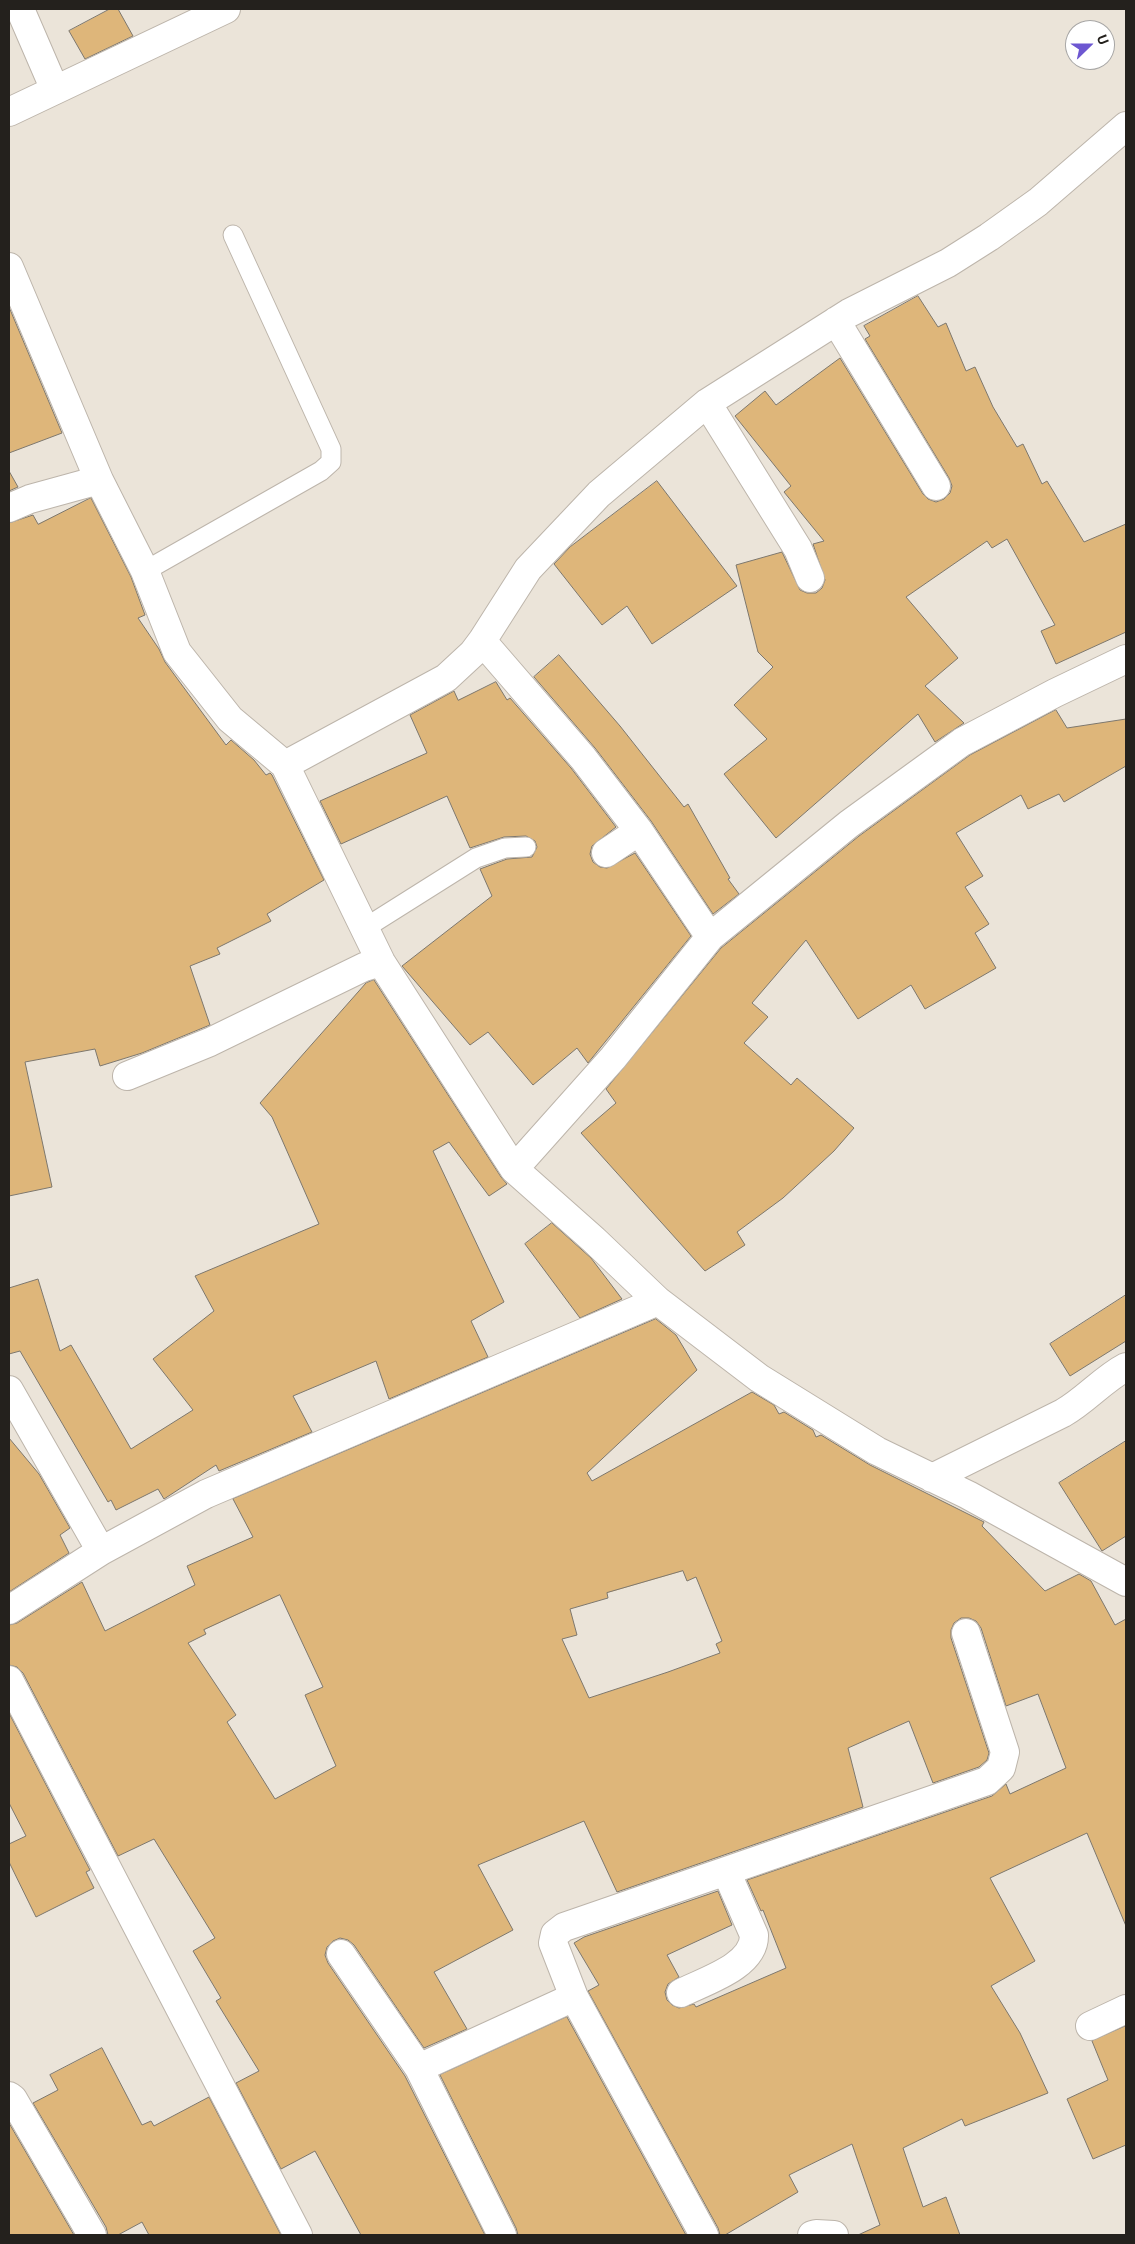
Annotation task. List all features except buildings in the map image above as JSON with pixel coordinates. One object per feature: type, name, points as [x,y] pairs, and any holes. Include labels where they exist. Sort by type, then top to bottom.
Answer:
[{"type":"street","points":[[20,9],[55,90]]},
{"type":"street","points":[[9,112],[218,10]]},
{"type":"street","points":[[285,764],[446,678],[473,653],[482,641],[528,568],[599,494],[707,403],[849,312],[948,263],[990,237],[1038,202],[1126,126]]},
{"type":"street","points":[[9,267],[99,480],[145,571],[177,652],[230,719],[285,764],[382,962],[514,1169],[658,1300],[759,1378],[877,1451],[932,1478],[1126,1582]]},
{"type":"street","points":[[836,321],[936,486]]},
{"type":"street","points":[[707,403],[798,549],[810,578]]},
{"type":"street","points":[[9,508],[30,499],[99,480]]},
{"type":"street","points":[[482,641],[583,758],[639,831],[710,937]]},
{"type":"street","points":[[514,1169],[613,1058],[710,937],[849,824],[962,742],[1055,693],[1126,659]]},
{"type":"street","points":[[606,853],[639,831]]},
{"type":"street","points":[[127,1076],[210,1042],[364,967],[382,962]]},
{"type":"street","points":[[9,1610],[101,1551],[206,1494],[658,1300]]},
{"type":"street","points":[[932,1478],[1064,1413],[1082,1402],[1114,1374],[1126,1367]]},
{"type":"street","points":[[9,1390],[101,1551]]},
{"type":"street","points":[[704,2235],[574,1997],[553,1943],[555,1934],[564,1927],[987,1781],[1001,1768],[1005,1752],[966,1632]]},
{"type":"street","points":[[9,1680],[298,2235]]},
{"type":"street","points":[[681,1993],[740,1964],[752,1951],[755,1944],[754,1935],[726,1871]]},
{"type":"street","points":[[341,1954],[419,2068],[502,2235]]},
{"type":"street","points":[[419,2068],[574,1997]]},
{"type":"street","points":[[1090,2026],[1126,2009]]},
{"type":"street","points":[[9,2096],[13,2099],[92,2235]]},
{"type":"street","points":[[812,2235],[834,2235]]},
{"type":"lane","points":[[145,571],[321,470],[331,462],[331,449],[233,235]]},
{"type":"lane","points":[[365,928],[476,858],[506,848],[526,847]]}]
